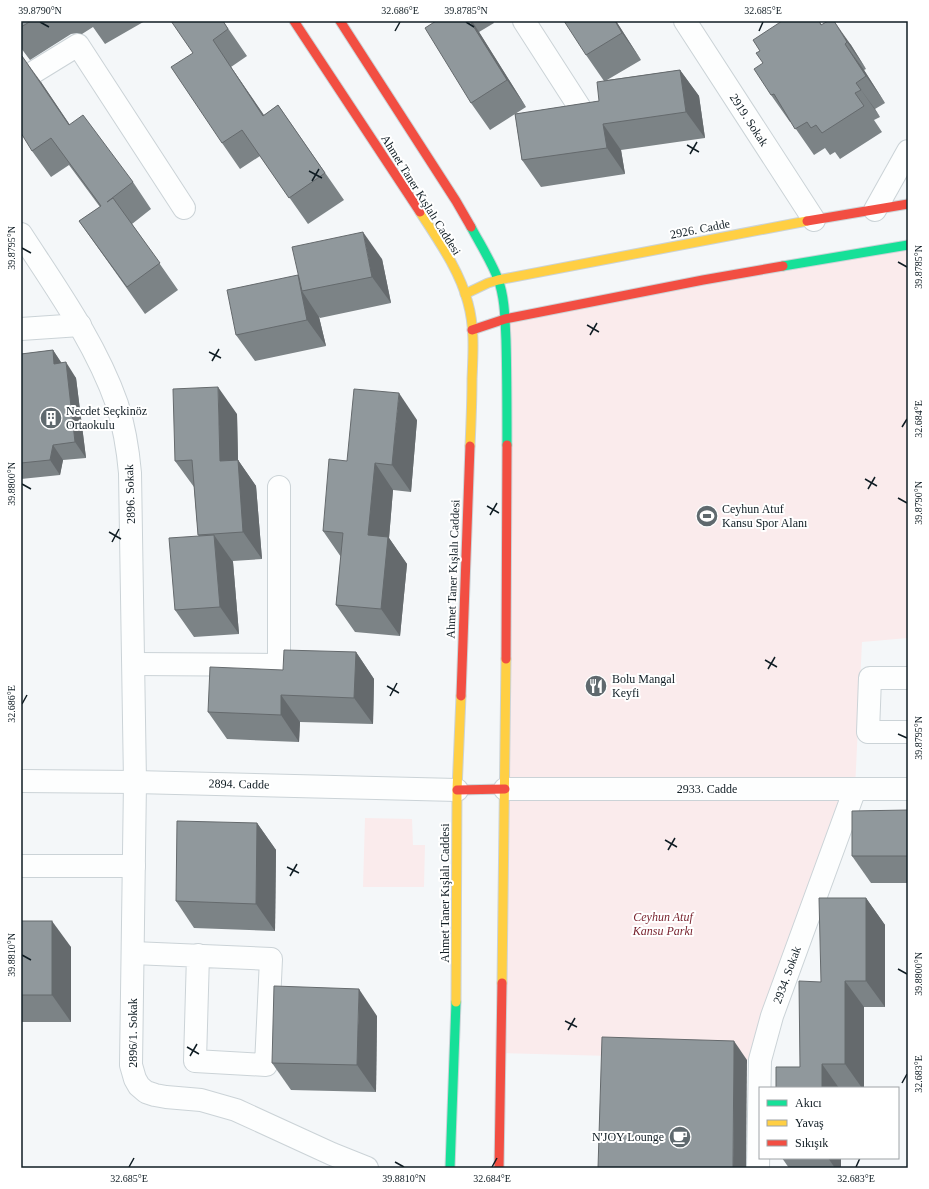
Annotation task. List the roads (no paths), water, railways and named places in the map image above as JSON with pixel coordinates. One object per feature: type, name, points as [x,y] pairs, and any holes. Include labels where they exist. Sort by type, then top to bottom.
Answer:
[{"type":"street","name":"Ahmet Taner Kışlalı Caddesi","points":[[294,21],[426,221],[454,270],[465,294],[470,311],[473,365],[457,790],[456,993],[450,1168]]},
{"type":"street","name":"Ahmet Taner Kışlalı Caddesi","points":[[340,21],[456,201],[485,252],[498,280],[505,319],[507,367],[505,789],[498,1168]]},
{"type":"street","points":[[524,21],[580,108]]},
{"type":"street","name":"2919. Sokak","points":[[685,21],[814,220]]},
{"type":"street","points":[[21,80],[78,45],[184,208]]},
{"type":"street","points":[[875,210],[908,151]]},
{"type":"street","name":"2926. Cadde","points":[[465,294],[498,280],[814,220],[908,204]]},
{"type":"street","name":"2896. Sokak","points":[[21,234],[80,325],[99,362],[117,405],[128,450],[130,473],[135,782]]},
{"type":"street","points":[[472,330],[505,319],[703,280],[908,245]]},
{"type":"street","points":[[21,329],[80,325]]},
{"type":"street","points":[[134,664],[279,665],[279,487]]},
{"type":"street","points":[[908,678],[870,678],[868,732],[908,732]]},
{"type":"street","name":"2894. Cadde","points":[[21,781],[135,782],[457,790]]},
{"type":"street","name":"2896/1. Sokak","points":[[135,782],[131,1065],[132,1072],[139,1086],[146,1092],[155,1095],[201,1100],[236,1110],[332,1154],[367,1168]]},
{"type":"street","points":[[457,790],[505,789]]},
{"type":"street","name":"2933. Cadde","points":[[505,789],[908,789]]},
{"type":"street","name":"2934. Sokak","points":[[760,1087],[760,1060],[772,1016],[855,789]]},
{"type":"street","points":[[21,866],[134,866]]},
{"type":"street","points":[[133,953],[198,955],[271,959],[266,1065],[195,1061],[198,955]]},
{"type":"street","name":"2934. Sokak","points":[[758,1168],[759,1114]]},
{"type":"place","name":"Necdet Seçkinöz Ortaokulu","points":[[51,418]]},
{"type":"place","name":"Ceyhun Atuf Kansu Spor Alanı","points":[[707,516]]},
{"type":"place","name":"Bolu Mangal Keyfi","points":[[596,686]]},
{"type":"place","name":"N'JOY Lounge","points":[[680,1137]]},
{"type":"park label","name":"Ceyhun Atuf Kansu Parkı","points":[[663,924]]}]
